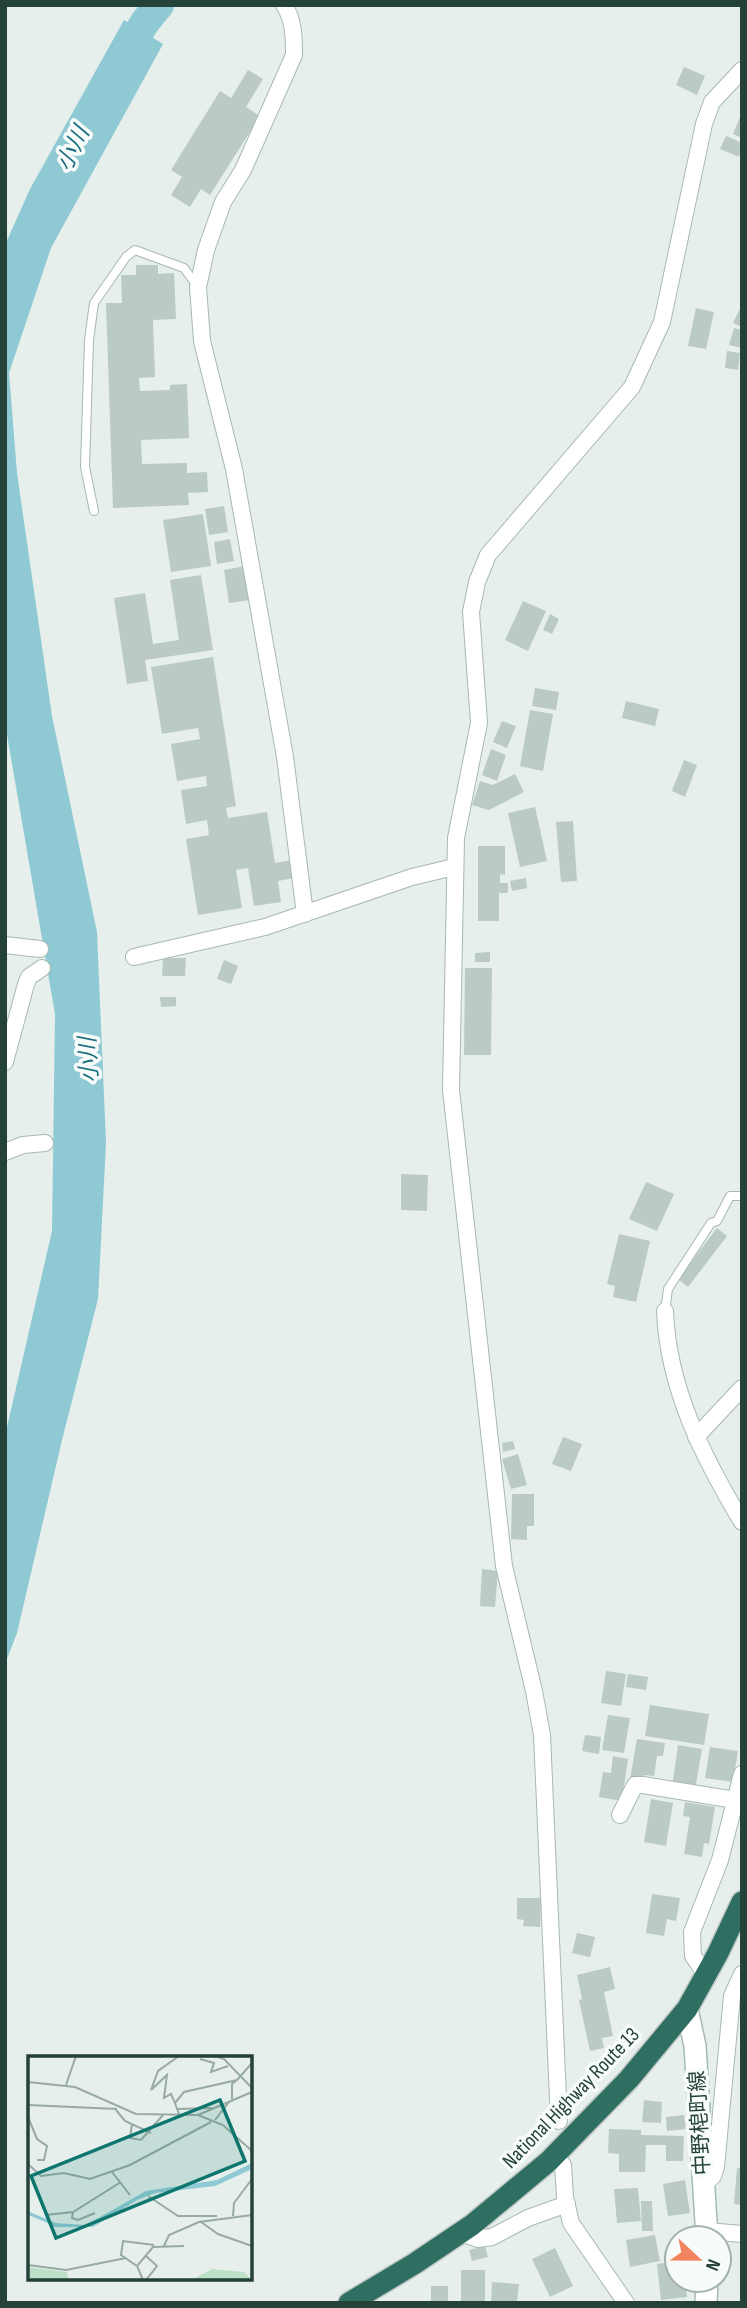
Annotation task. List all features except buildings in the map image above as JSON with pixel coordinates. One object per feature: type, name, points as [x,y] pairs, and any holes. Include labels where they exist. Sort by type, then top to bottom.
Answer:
[{"type":"highway","name":"National Highway Route 13","points":[[349,2303],[460,2233],[525,2184],[550,2161],[629,2079],[687,2009],[742,1902]]},
{"type":"main road","name":"中野梍町線","points":[[687,2009],[695,2046],[703,2186],[709,2224]]},
{"type":"street","points":[[284,5],[289,13],[294,37],[294,55],[243,170],[223,202],[206,250],[198,287],[202,341],[234,469],[282,744],[305,914]]},
{"type":"street","points":[[559,2121],[542,1735],[504,1566],[453,1118],[454,867],[464,791],[479,723],[471,612],[477,582],[488,555],[632,387],[646,360],[662,322],[704,124],[712,102],[742,70]]},
{"type":"street","points":[[134,957],[265,928],[412,877],[454,867]]},
{"type":"street","points":[[5,945],[40,949]]},
{"type":"street","points":[[5,1062],[29,976],[42,968]]},
{"type":"street","points":[[5,1152],[23,1145],[45,1143]]},
{"type":"street","points":[[665,1311],[666,1343],[674,1377],[696,1437],[720,1486],[742,1522]]},
{"type":"street","points":[[696,1437],[742,1388]]},
{"type":"street","points":[[706,1975],[692,1956],[692,1932],[720,1860],[742,1774]]},
{"type":"street","points":[[620,1815],[635,1786],[735,1800]]},
{"type":"street","points":[[703,2186],[713,2176],[716,2167],[732,1996],[742,1974]]},
{"type":"street","points":[[563,2165],[571,2223],[626,2303]]},
{"type":"street","points":[[460,2233],[478,2239],[492,2237],[528,2218],[567,2204]]},
{"type":"lane","points":[[94,511],[85,467],[89,340],[94,303],[126,257],[135,250],[184,268],[198,287]]},
{"type":"lane","points":[[665,1311],[668,1289],[710,1223],[718,1221],[730,1196],[742,1196]]},
{"type":"water","points":[[124,20],[163,44],[51,248],[9,373],[17,473],[52,716],[97,932],[106,1143],[98,1299],[17,1633],[5,1664],[5,1436],[52,1231],[55,1014],[5,723],[5,245],[30,189]]},
{"type":"waterway","name":"小川","points":[[120,63],[145,22],[159,5]]}]
